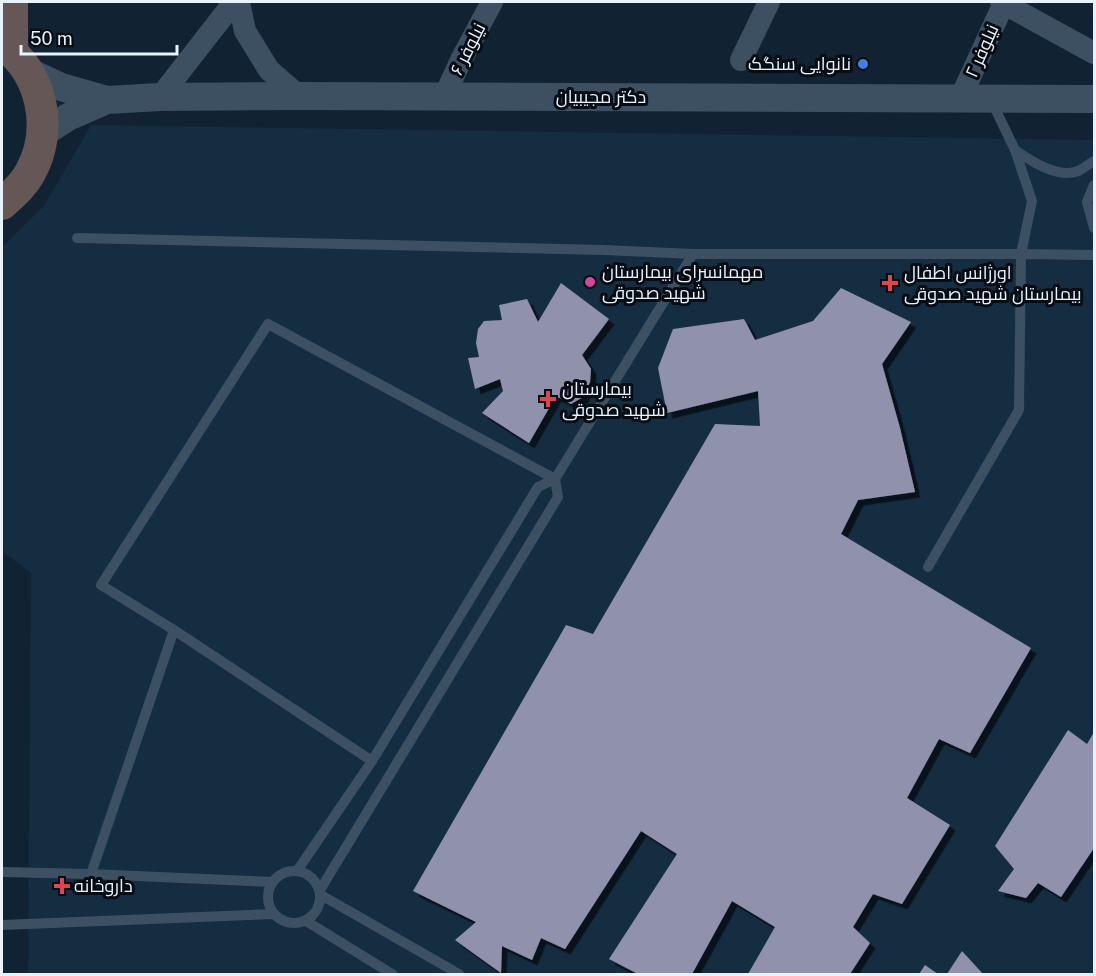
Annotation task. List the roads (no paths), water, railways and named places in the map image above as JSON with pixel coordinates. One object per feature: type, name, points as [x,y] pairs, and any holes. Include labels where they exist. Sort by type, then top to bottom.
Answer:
[{"type":"main road","points":[[2,204],[16,192],[30,174],[39,154],[43,133],[41,101],[14,56],[12,2]]},
{"type":"street","points":[[160,97],[234,2]]},
{"type":"street","points":[[239,2],[245,31],[269,70],[299,96]]},
{"type":"street","name":"نیلوفر ۶","points":[[444,97],[492,2]]},
{"type":"street","points":[[741,60],[769,2]]},
{"type":"street","points":[[1002,2],[1095,53]]},
{"type":"street","name":"نیلوفر ۲","points":[[960,99],[1002,2]]},
{"type":"street","points":[[14,56],[61,87],[107,100]]},
{"type":"street","name":"دکتر مجیبیان","points":[[107,100],[160,97],[299,96],[1095,99]]},
{"type":"street","points":[[43,133],[68,117],[107,100]]},
{"type":"lane","points":[[928,567],[1019,410],[1021,254],[1032,201],[1015,150],[990,98]]},
{"type":"lane","points":[[1015,150],[1038,165],[1056,172],[1076,172],[1095,161]]},
{"type":"lane","points":[[1095,185],[1087,202],[1095,228]]},
{"type":"lane","points":[[76,238],[693,254],[1095,255]]},
{"type":"lane","points":[[297,871],[372,761],[538,487],[555,479],[693,254]]},
{"type":"lane","points":[[372,761],[174,630],[101,585],[268,324],[555,479]]},
{"type":"lane","points":[[320,892],[558,497],[555,479]]},
{"type":"lane","points":[[91,874],[174,630]]},
{"type":"lane","points":[[297,871],[307,874],[315,881],[320,892],[320,905],[314,915],[306,921],[294,924],[283,921],[274,914],[269,904],[268,893],[273,882],[288,872],[297,871]]},
{"type":"lane","points":[[2,872],[273,882]]},
{"type":"lane","points":[[320,892],[459,975]]},
{"type":"lane","points":[[2,925],[274,914]]},
{"type":"lane","points":[[306,921],[392,975]]},
{"type":"place","name":"نانوایی سنگک","points":[[863,64]]},
{"type":"place","name":"مهمانسرای بیمارستان شهید صدوقی","points":[[590,282]]},
{"type":"place","name":"اورژانس اطفال بیمارستان شهید صدوقی","points":[[890,283]]},
{"type":"place","name":"بیمارستان شهید صدوقی","points":[[548,399]]},
{"type":"place","name":"داروخانه","points":[[62,886]]}]
